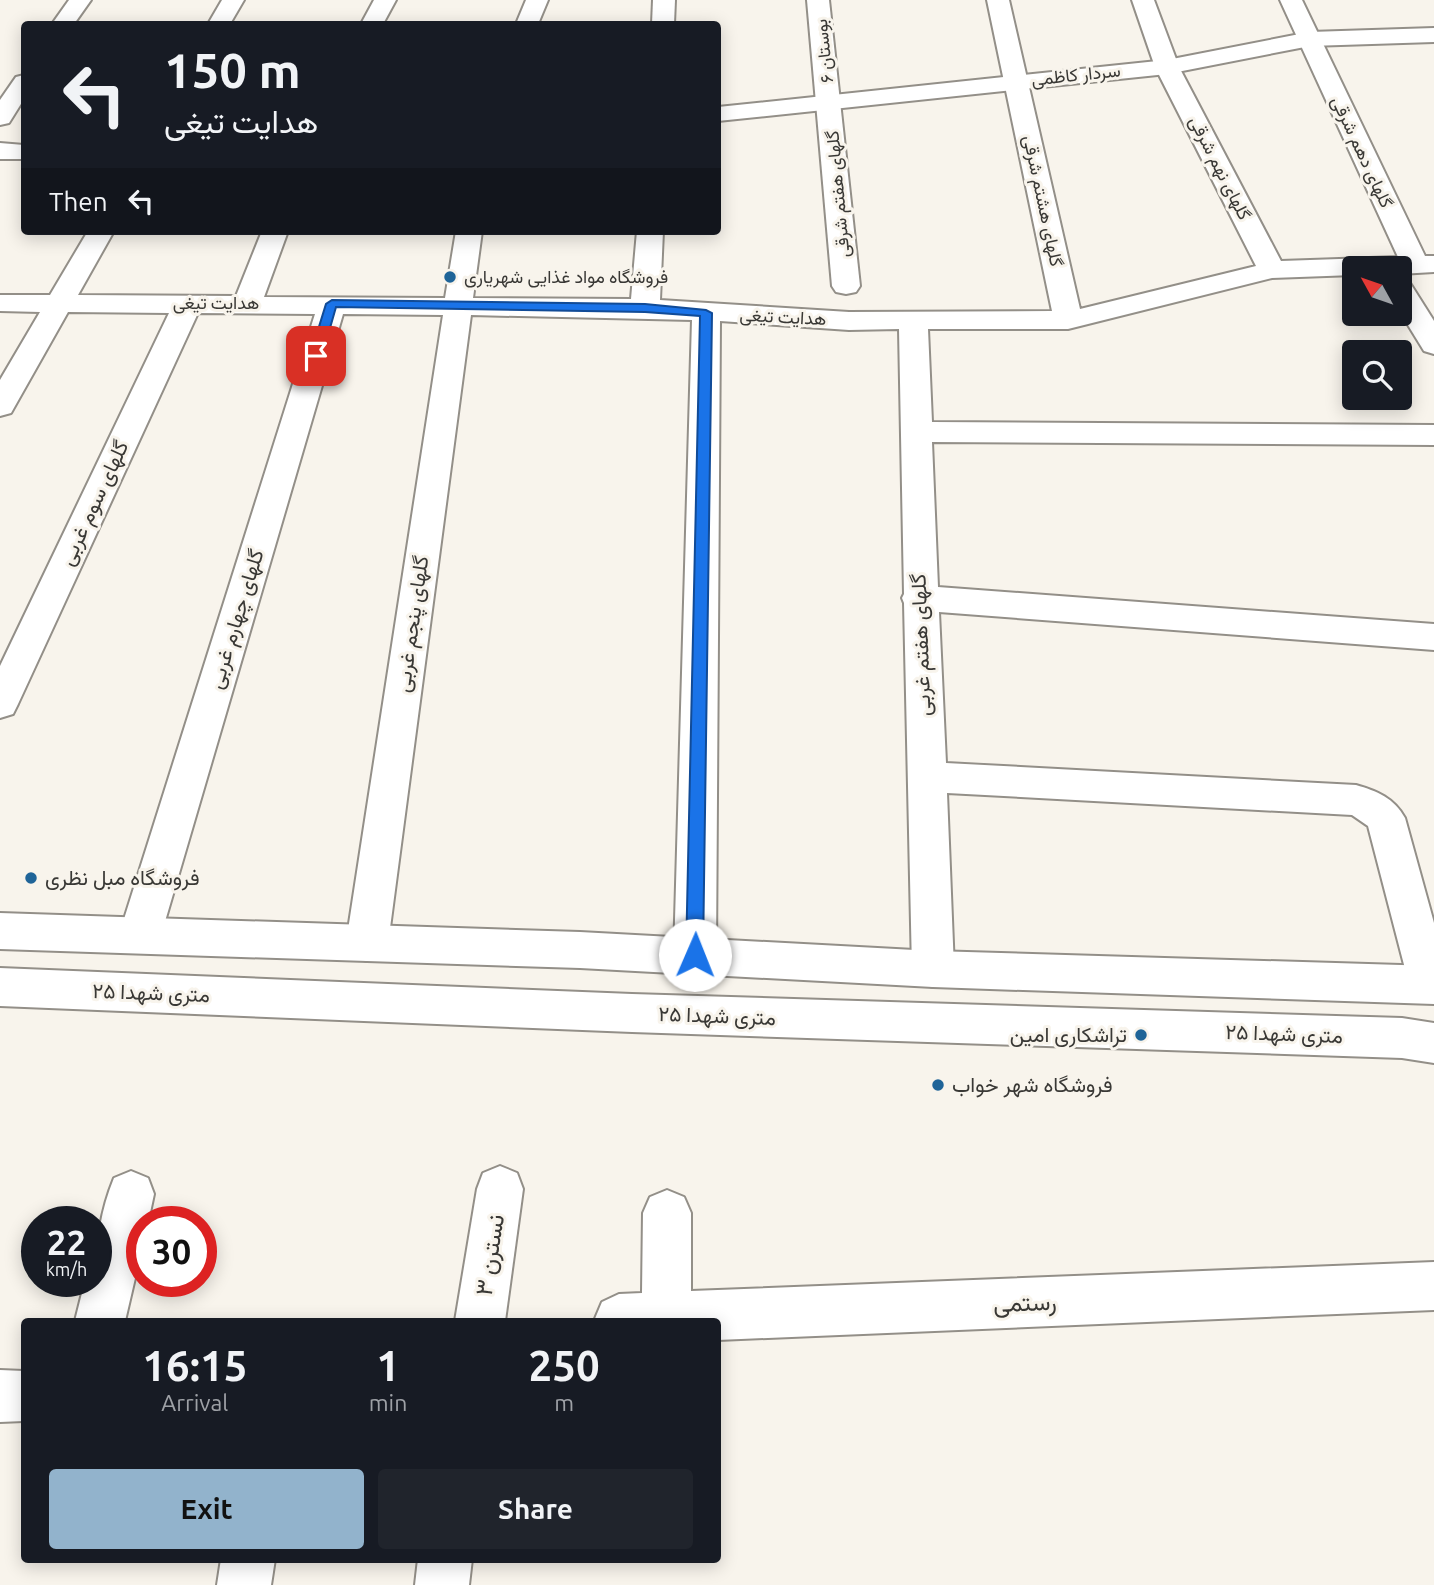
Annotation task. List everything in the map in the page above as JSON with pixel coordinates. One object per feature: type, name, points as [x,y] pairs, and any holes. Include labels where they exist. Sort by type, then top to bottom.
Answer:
[{"type":"street","points":[[66,21],[80,0]]},
{"type":"street","points":[[221,21],[233,0]]},
{"type":"street","points":[[374,21],[385,0]]},
{"type":"street","points":[[528,21],[537,0]]},
{"type":"street","points":[[663,21],[664,0]]},
{"type":"street","name":"بوستان ۶","points":[[818,0],[829,102]]},
{"type":"street","name":"گلهای هشتم شرقی","points":[[998,0],[1068,320]]},
{"type":"street","name":"گلهای نهم شرقی","points":[[1143,0],[1167,67],[1272,270]]},
{"type":"street","name":"گلهای دهم شرقی","points":[[1291,0],[1310,39],[1398,256]]},
{"type":"street","name":"سردار کاظمی","points":[[721,114],[1167,67],[1310,39],[1434,35]]},
{"type":"street","points":[[0,118],[21,86]]},
{"type":"street","name":"گلهای هفتم شرقی","points":[[829,102],[846,286]]},
{"type":"street","points":[[0,150],[21,152]]},
{"type":"street","points":[[0,406],[99,235]]},
{"type":"street","points":[[247,303],[273,235]]},
{"type":"street","name":"گلهای پنجم غربی","points":[[367,943],[468,235]]},
{"type":"street","points":[[645,308],[650,235]]},
{"type":"street","name":"هدایت تیغی","points":[[0,303],[645,308],[849,321],[1068,320],[1272,270],[1342,271]]},
{"type":"street","name":"گلهای دهم شرقی","points":[[1412,291],[1434,345]]},
{"type":"street","name":"گلهای سوم غربی","points":[[0,704],[188,303]]},
{"type":"street","name":"گلهای چهارم غربی","points":[[140,935],[332,304]]},
{"type":"street","points":[[695,955],[706,313]]},
{"type":"street","name":"گلهای هفتم غربی","points":[[913,321],[919,598],[933,969]]},
{"type":"street","points":[[915,432],[1434,435]]},
{"type":"street","points":[[919,598],[1434,637]]},
{"type":"street","points":[[0,931],[695,955],[933,969],[1432,985],[1385,818],[1374,808],[1356,800],[926,777]]},
{"type":"street","name":"۲۵ متری شهدا","points":[[0,987],[646,1014],[1402,1038],[1434,1043]]},
{"type":"street","name":"نسترن ۳","points":[[480,1318],[500,1189]]},
{"type":"street","points":[[101,1318],[131,1194]]},
{"type":"street","points":[[666,1318],[667,1213]]},
{"type":"street","name":"رستمی","points":[[666,1318],[1434,1286]]},
{"type":"street","points":[[0,1396],[21,1396]]},
{"type":"street","points":[[244,1585],[247,1563]]},
{"type":"street","points":[[442,1585],[445,1563]]},
{"type":"place","name":"فروشگاه مواد غذایی شهریاری","points":[[450,277]]},
{"type":"place","name":"فروشگاه مبل نظری","points":[[31,878]]},
{"type":"place","name":"تراشکاری امین","points":[[1141,1035]]},
{"type":"place","name":"فروشگاه شهر خواب","points":[[938,1085]]},
{"type":"route","points":[[316,356],[332,304],[645,308],[706,313],[695,955]]}]
